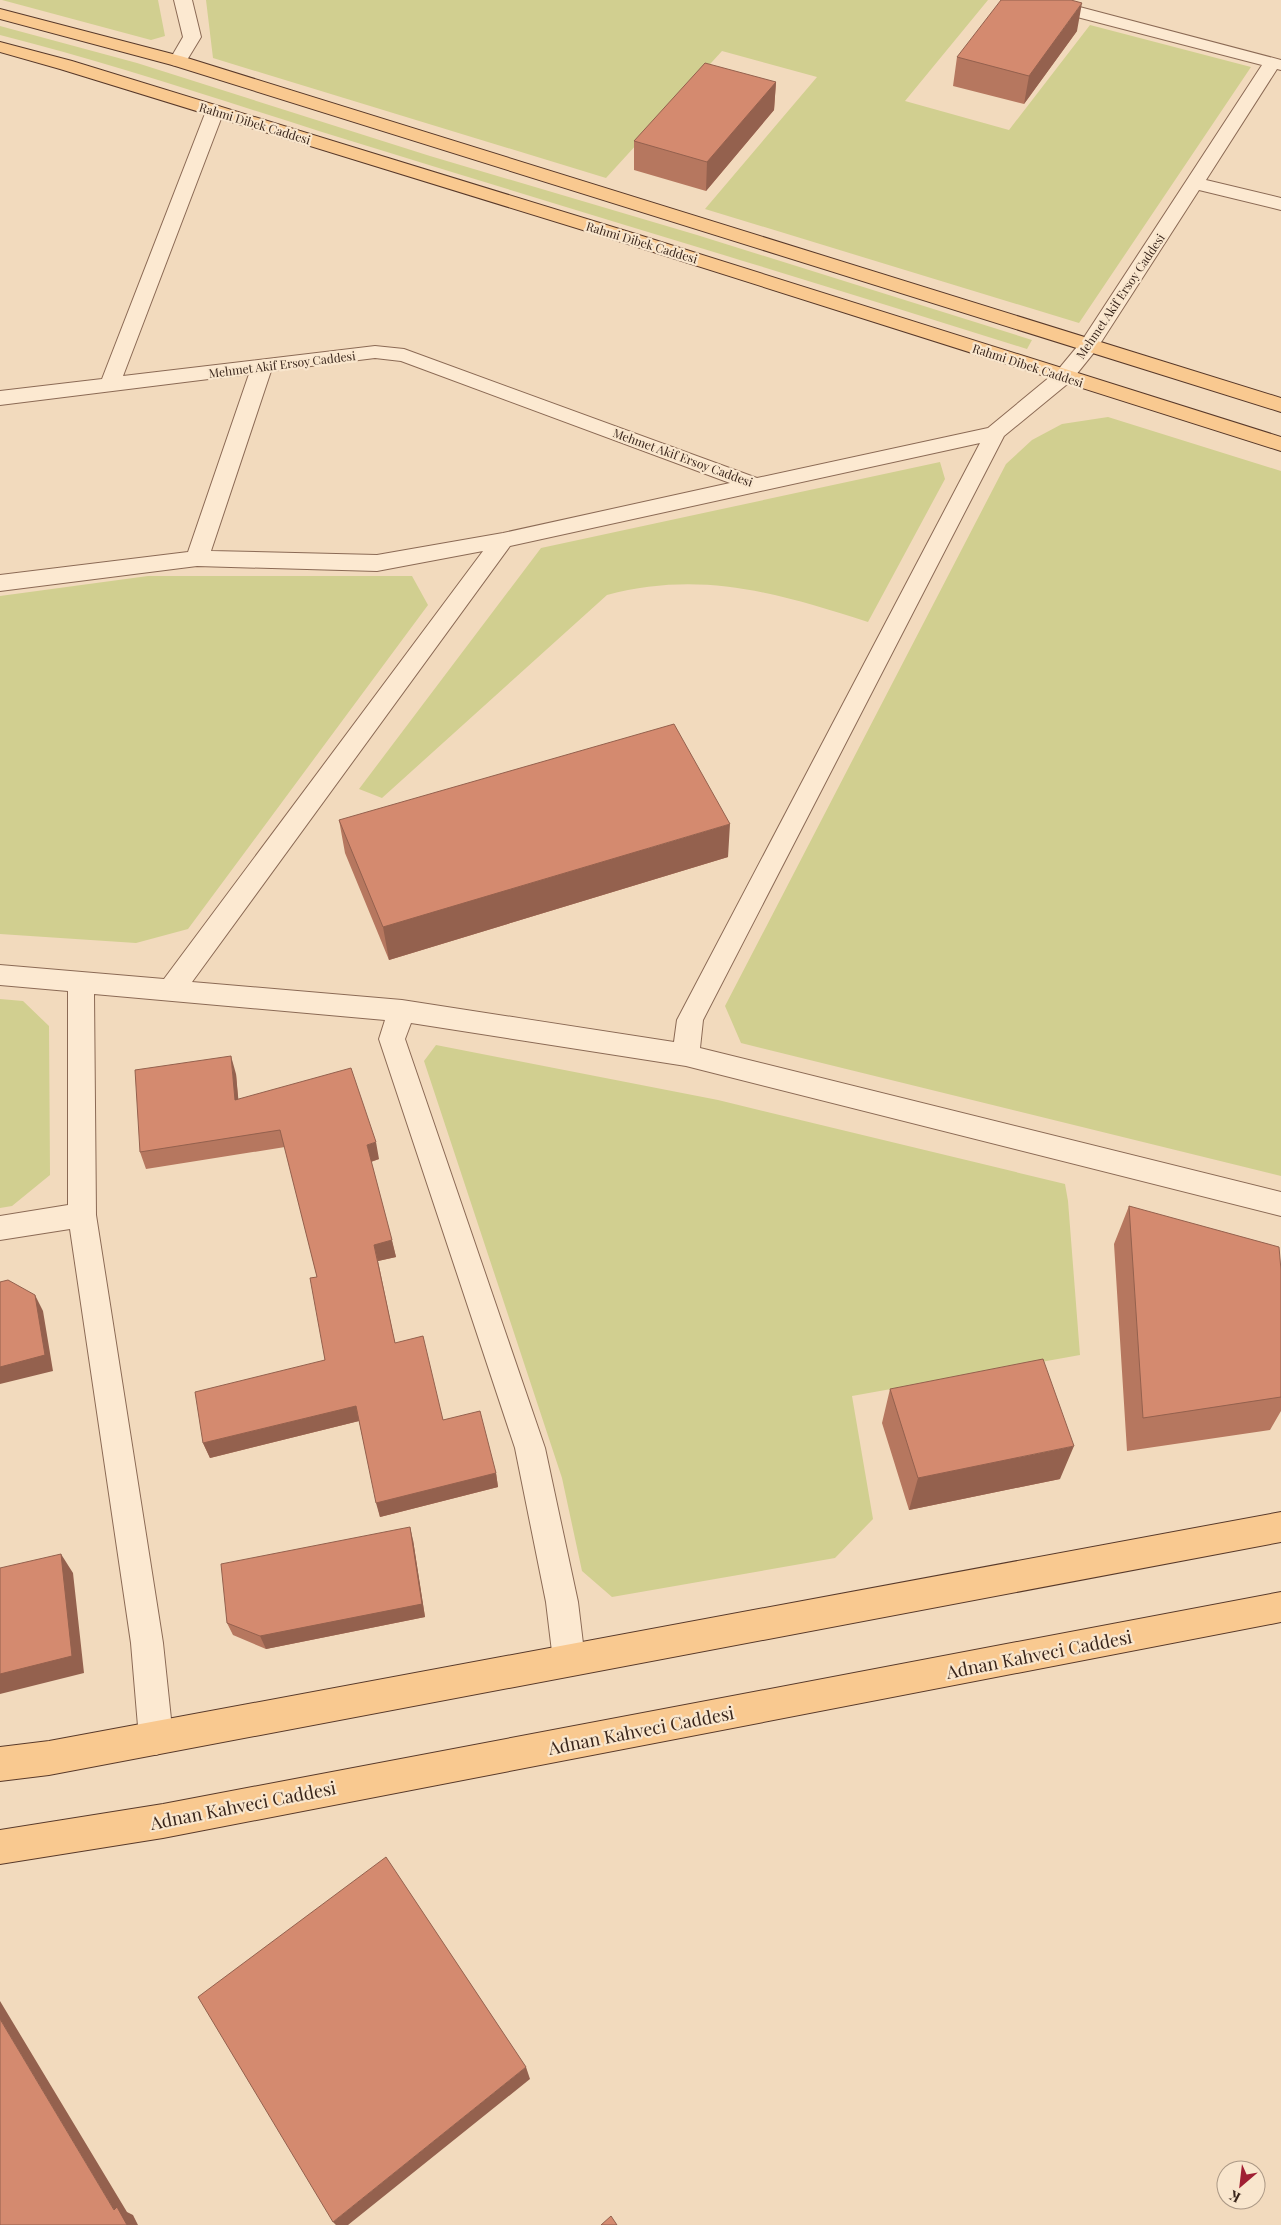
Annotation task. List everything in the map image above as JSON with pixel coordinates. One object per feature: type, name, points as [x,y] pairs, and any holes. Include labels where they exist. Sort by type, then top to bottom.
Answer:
[{"type":"main road","points":[[0,14],[178,61],[1281,406]]},
{"type":"main road","name":"Rahmi Dibek Caddesi","points":[[0,47],[215,110],[642,242],[1281,444]]},
{"type":"main road","points":[[0,1764],[49,1758],[1281,1527]]},
{"type":"main road","name":"Adnan Kahveci Caddesi","points":[[0,1847],[163,1821],[1281,1607]]},
{"type":"street","points":[[178,61],[192,37],[183,0]]},
{"type":"street","points":[[1033,0],[1277,64]]},
{"type":"street","name":"Mehmet Akif Ersoy Caddesi","points":[[0,398],[375,352],[404,355],[756,485],[995,433],[1064,376],[1089,346],[1194,183],[1277,64]]},
{"type":"street","points":[[110,384],[215,110]]},
{"type":"street","points":[[1194,183],[1281,204]]},
{"type":"street","points":[[197,558],[262,366]]},
{"type":"street","points":[[686,1055],[690,1020],[988,452],[995,433]]},
{"type":"street","points":[[0,583],[197,558],[377,564],[503,540],[756,485]]},
{"type":"street","points":[[171,990],[503,540]]},
{"type":"street","points":[[0,975],[402,1011],[686,1055],[1281,1204]]},
{"type":"street","points":[[81,982],[82,1215],[147,1643],[156,1738]]},
{"type":"street","points":[[402,1011],[392,1039],[530,1448],[562,1602],[569,1660]]},
{"type":"street","points":[[0,1228],[82,1215]]},
{"type":"shaded area","points":[[2,0],[158,0],[165,36],[151,40]]},
{"type":"shaded area","points":[[206,0],[988,0],[905,101],[1009,130],[1090,25],[1251,67],[1079,323],[705,209],[817,77],[722,51],[606,178],[213,58]]},
{"type":"shaded area","points":[[0,26],[137,63],[430,156],[697,235],[1032,340],[1027,349],[146,76],[0,35]]},
{"type":"shaded area","points":[[1108,417],[1281,471],[1281,1176],[741,1043],[725,1006],[1006,464],[1032,440],[1062,424]]},
{"type":"shaded area","points":[[940,462],[945,479],[868,622],[802,602],[739,588],[675,585],[642,588],[607,595],[382,798],[359,789],[541,548]]},
{"type":"shaded area","points":[[148,576],[412,576],[428,605],[188,929],[136,943],[0,934],[0,596]]},
{"type":"shaded area","points":[[0,999],[23,1001],[49,1026],[50,1175],[12,1206],[0,1208]]},
{"type":"shaded area","points":[[436,1045],[718,1100],[1065,1184],[1068,1201],[1080,1355],[852,1396],[873,1519],[835,1558],[612,1597],[582,1571],[562,1478],[424,1061]]},
{"type":"building","points":[[1001,0],[1071,0],[1082,3],[1029,76],[957,57]]},
{"type":"building","points":[[705,63],[776,82],[707,162],[634,141]]},
{"type":"building","points":[[674,724],[730,824],[383,927],[339,820]]},
{"type":"building","points":[[231,1056],[235,1100],[351,1068],[376,1142],[367,1145],[392,1240],[374,1245],[395,1343],[423,1336],[443,1420],[480,1411],[496,1473],[376,1503],[356,1406],[203,1443],[195,1392],[325,1360],[310,1278],[317,1277],[280,1130],[140,1152],[135,1070]]},
{"type":"building","points":[[1129,1206],[1279,1247],[1281,1270],[1281,1397],[1143,1418]]},
{"type":"building","points":[[8,1280],[35,1295],[45,1355],[0,1367],[0,1282]]},
{"type":"building","points":[[1043,1359],[1074,1446],[918,1478],[890,1389]]},
{"type":"building","points":[[410,1527],[422,1604],[260,1636],[227,1623],[221,1564]]},
{"type":"building","points":[[61,1554],[72,1656],[0,1674],[0,1568]]},
{"type":"building","points":[[386,1857],[526,2067],[333,2222],[198,1997]]},
{"type":"building","points":[[0,2019],[114,2210],[117,2207],[127,2225],[0,2225]]},
{"type":"building","points":[[611,2216],[617,2225],[601,2225]]}]
